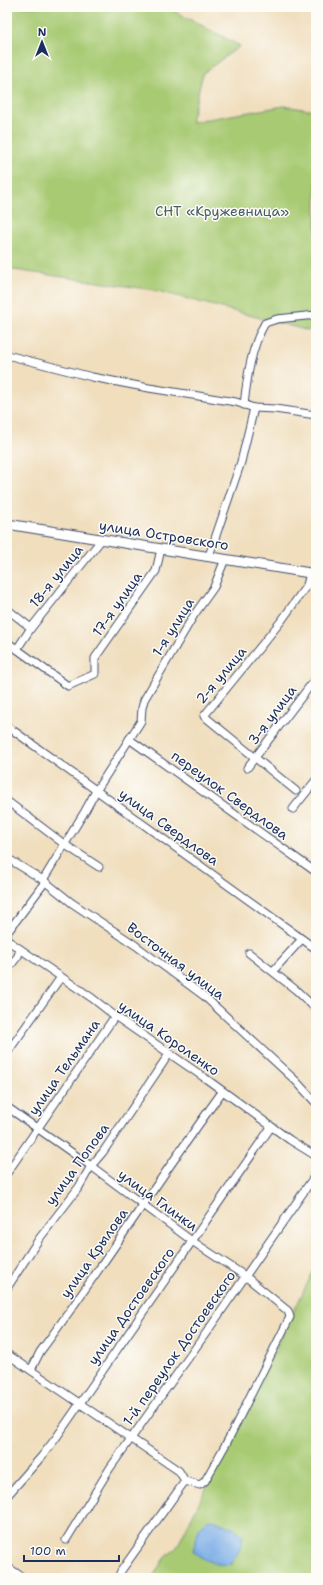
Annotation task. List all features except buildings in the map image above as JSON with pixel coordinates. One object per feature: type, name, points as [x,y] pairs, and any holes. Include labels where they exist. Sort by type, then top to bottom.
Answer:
[{"type":"street","points":[[244,405],[246,385],[258,336],[265,323],[277,319],[316,315]]},
{"type":"street","points":[[7,355],[92,377],[236,402],[254,408],[275,409],[316,415]]},
{"type":"street","points":[[209,556],[240,462],[254,408]]},
{"type":"street","name":"улица Островского","points":[[7,524],[313,573]]},
{"type":"street","name":"18-я улица","points":[[17,649],[31,628],[102,540]]},
{"type":"street","name":"17-я улица","points":[[17,649],[68,686],[95,674],[95,658],[156,571],[161,549]]},
{"type":"street","name":"1-я улица","points":[[7,933],[44,881],[96,791],[141,721],[142,708],[154,682],[183,633],[214,587],[226,559]]},
{"type":"street","name":"2-я улица","points":[[296,791],[204,716],[278,626],[307,585],[313,573]]},
{"type":"street","points":[[7,609],[31,628]]},
{"type":"street","points":[[7,642],[17,649]]},
{"type":"street","name":"3-я улица","points":[[247,768],[316,678]]},
{"type":"street","name":"улица Свердлова","points":[[7,726],[316,949]]},
{"type":"street","name":"переулок Свердлова","points":[[129,739],[316,872]]},
{"type":"street","points":[[293,809],[316,780]]},
{"type":"street","points":[[7,801],[64,844],[99,867]]},
{"type":"street","name":"Восточная улица","points":[[7,858],[44,881],[85,912],[135,945],[204,996],[296,1081],[316,1103]]},
{"type":"street","name":"улица Короленко","points":[[7,940],[28,953],[115,1016],[205,1078],[271,1127],[316,1156]]},
{"type":"street","points":[[273,971],[302,940]]},
{"type":"street","points":[[7,970],[18,956],[20,949]]},
{"type":"street","points":[[249,953],[273,971],[316,1009]]},
{"type":"street","points":[[7,1054],[62,977]]},
{"type":"street","name":"улица Тельмана","points":[[7,1173],[115,1016]]},
{"type":"street","name":"улица Попова","points":[[7,1288],[39,1239],[79,1187],[91,1166],[103,1152],[169,1054]]},
{"type":"street","name":"улица Крылова","points":[[30,1370],[40,1352],[222,1092]]},
{"type":"street","name":"улица Глинки","points":[[7,1107],[91,1166],[192,1241],[245,1276],[288,1311],[290,1317],[227,1442],[205,1481],[200,1485],[185,1481]]},
{"type":"street","name":"улица Достоевского","points":[[7,1496],[42,1456],[80,1404],[271,1127]]},
{"type":"street","name":"1-й переулок Достоевского","points":[[66,1540],[96,1489],[316,1174]]},
{"type":"street","points":[[7,1354],[179,1471],[185,1481],[121,1571],[118,1578]]},
{"type":"street","points":[[7,1568],[22,1578]]},
{"type":"green space","name":"СНТ «Кружевница»","points":[[7,7],[167,7],[240,46],[203,73],[191,122],[284,106],[316,111],[316,326],[309,331],[154,290],[7,269]]},
{"type":"green space","points":[[316,1266],[316,1578],[152,1578],[163,1560],[177,1547]]},
{"type":"water","points":[[208,1519],[235,1529],[242,1534],[241,1546],[231,1564],[226,1565],[210,1562],[193,1551],[199,1529]]}]
